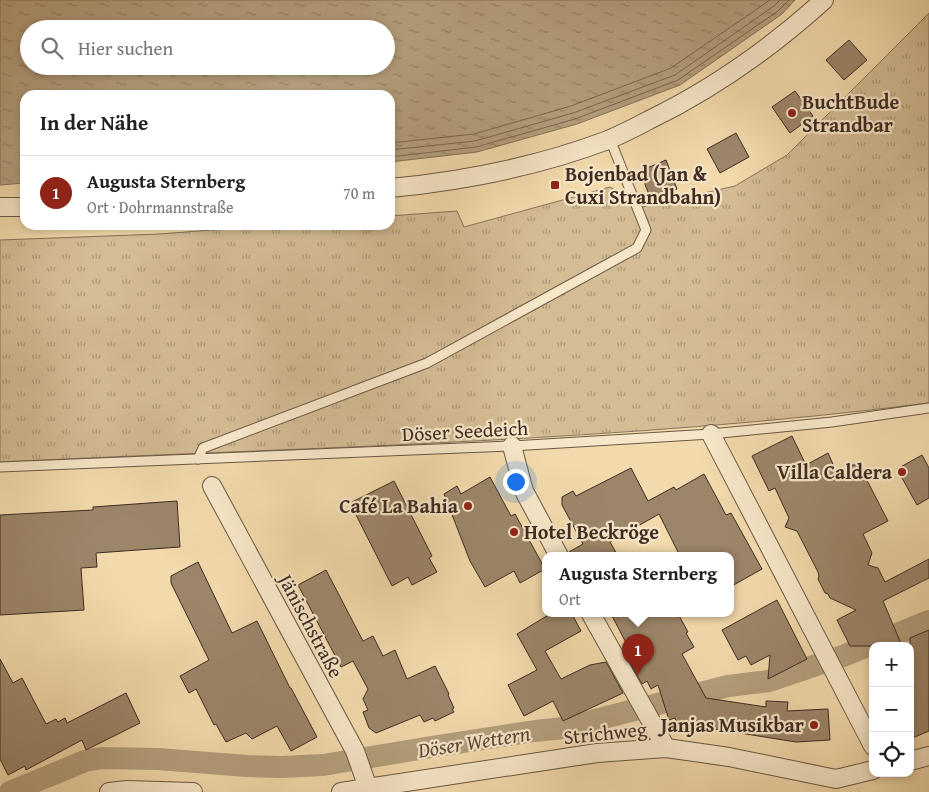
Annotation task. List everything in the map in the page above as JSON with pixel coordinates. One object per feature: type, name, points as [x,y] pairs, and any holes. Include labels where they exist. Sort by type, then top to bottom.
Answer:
[{"type":"street","points":[[395,187],[456,180],[534,163],[610,139],[670,110],[726,77],[775,42],[824,0]]},
{"type":"street","points":[[0,207],[20,207]]},
{"type":"street","points":[[711,434],[869,738]]},
{"type":"street","points":[[512,446],[524,491],[557,552]]},
{"type":"street","name":"Jänischstraße","points":[[212,486],[358,759],[368,788]]},
{"type":"street","points":[[592,617],[666,748]]},
{"type":"street","name":"Strichweg","points":[[340,792],[597,753],[666,748],[730,756],[839,786],[869,772]]},
{"type":"street","points":[[914,760],[929,756]]},
{"type":"street","points":[[109,792],[193,792]]},
{"type":"lane","points":[[198,459],[203,448],[428,363],[637,248],[646,230],[610,139]]},
{"type":"lane","name":"Döser Seedeich","points":[[0,467],[512,446],[711,434],[832,422],[929,408]]},
{"type":"green space","points":[[929,13],[929,403],[698,427],[581,435],[465,442],[0,462],[0,240],[212,230],[395,230],[395,216],[457,211],[464,227],[610,187],[642,207],[735,186],[787,155]]},
{"type":"water","points":[[0,0],[795,0],[782,14],[680,85],[577,124],[477,152],[395,161],[395,90],[20,90],[20,183],[0,185]]},
{"type":"building","points":[[849,40],[867,60],[844,80],[826,60]]},
{"type":"building","points":[[795,91],[813,116],[790,133],[772,107]]},
{"type":"building","points":[[736,133],[749,157],[720,173],[707,149]]},
{"type":"building","points":[[666,160],[677,189],[651,200],[640,171]]},
{"type":"building","points":[[792,436],[806,465],[828,453],[837,473],[852,465],[859,465],[888,521],[863,534],[872,553],[868,565],[878,568],[885,582],[929,559],[929,578],[883,601],[900,642],[869,642],[869,646],[850,646],[837,620],[856,610],[830,598],[825,593],[818,579],[818,572],[797,531],[785,527],[789,518],[775,488],[769,491],[752,456]]},
{"type":"building","points":[[922,455],[929,468],[929,498],[917,505],[897,469]]},
{"type":"building","points":[[631,468],[648,501],[674,487],[676,490],[704,474],[726,515],[731,513],[762,569],[734,585],[734,552],[678,552],[659,514],[610,542],[616,552],[569,552],[583,544],[562,505],[562,497],[573,491],[576,496]]},
{"type":"building","points":[[490,477],[511,516],[515,514],[542,564],[542,571],[520,583],[514,571],[485,587],[470,561],[444,494],[457,486],[461,494]]},
{"type":"building","points":[[394,481],[432,556],[429,558],[437,572],[412,585],[408,577],[392,586],[350,503]]},
{"type":"building","points":[[177,501],[180,547],[96,553],[97,567],[81,568],[84,610],[0,615],[0,515],[93,510],[93,507]]},
{"type":"building","points":[[198,562],[232,633],[257,621],[317,737],[291,751],[277,726],[252,739],[246,733],[226,742],[216,724],[214,725],[196,689],[189,693],[180,676],[209,660],[171,583],[171,576]]},
{"type":"building","points":[[326,570],[363,641],[373,636],[383,656],[395,650],[407,679],[435,666],[449,694],[454,712],[435,721],[433,718],[424,722],[420,715],[376,733],[369,728],[363,712],[368,710],[363,699],[368,689],[353,661],[341,667],[298,585]]},
{"type":"building","points":[[777,600],[807,659],[768,679],[770,655],[751,665],[746,656],[738,660],[722,630]]},
{"type":"building","points":[[545,617],[574,617],[581,631],[545,651],[561,679],[590,665],[606,662],[623,693],[563,721],[553,701],[524,716],[508,685],[537,670],[517,634]]},
{"type":"building","points":[[613,617],[680,617],[694,647],[682,654],[706,698],[766,707],[766,701],[788,702],[787,711],[828,709],[830,740],[796,742],[677,723],[675,718],[669,720],[658,685],[651,689],[647,681],[642,684],[628,659],[634,658]]},
{"type":"building","points":[[929,630],[929,731],[914,737],[914,642],[910,642],[910,638]]},
{"type":"building","points":[[0,659],[13,683],[22,678],[46,724],[56,719],[58,722],[65,718],[67,723],[126,693],[140,723],[86,750],[82,740],[26,770],[25,766],[8,775],[0,759]]},
{"type":"waterway","name":"Döser Wettern","points":[[10,792],[85,761],[101,758],[158,759],[247,766],[323,765],[564,728],[728,686],[769,681],[843,656],[929,621]]},
{"type":"place","name":"BuchtBude Strandbar","points":[[792,113]]},
{"type":"place","name":"Bojenbad (Jan & Cuxi Strandbahn)","points":[[555,185]]},
{"type":"place","name":"Villa Caldera","points":[[902,472]]},
{"type":"place","name":"Café La Bahia","points":[[468,506]]},
{"type":"place","name":"Hotel Beckröge","points":[[514,532]]},
{"type":"place","name":"Augusta Sternberg","points":[[638,675]]},
{"type":"place","name":"Janjas Musikbar","points":[[814,725]]}]
